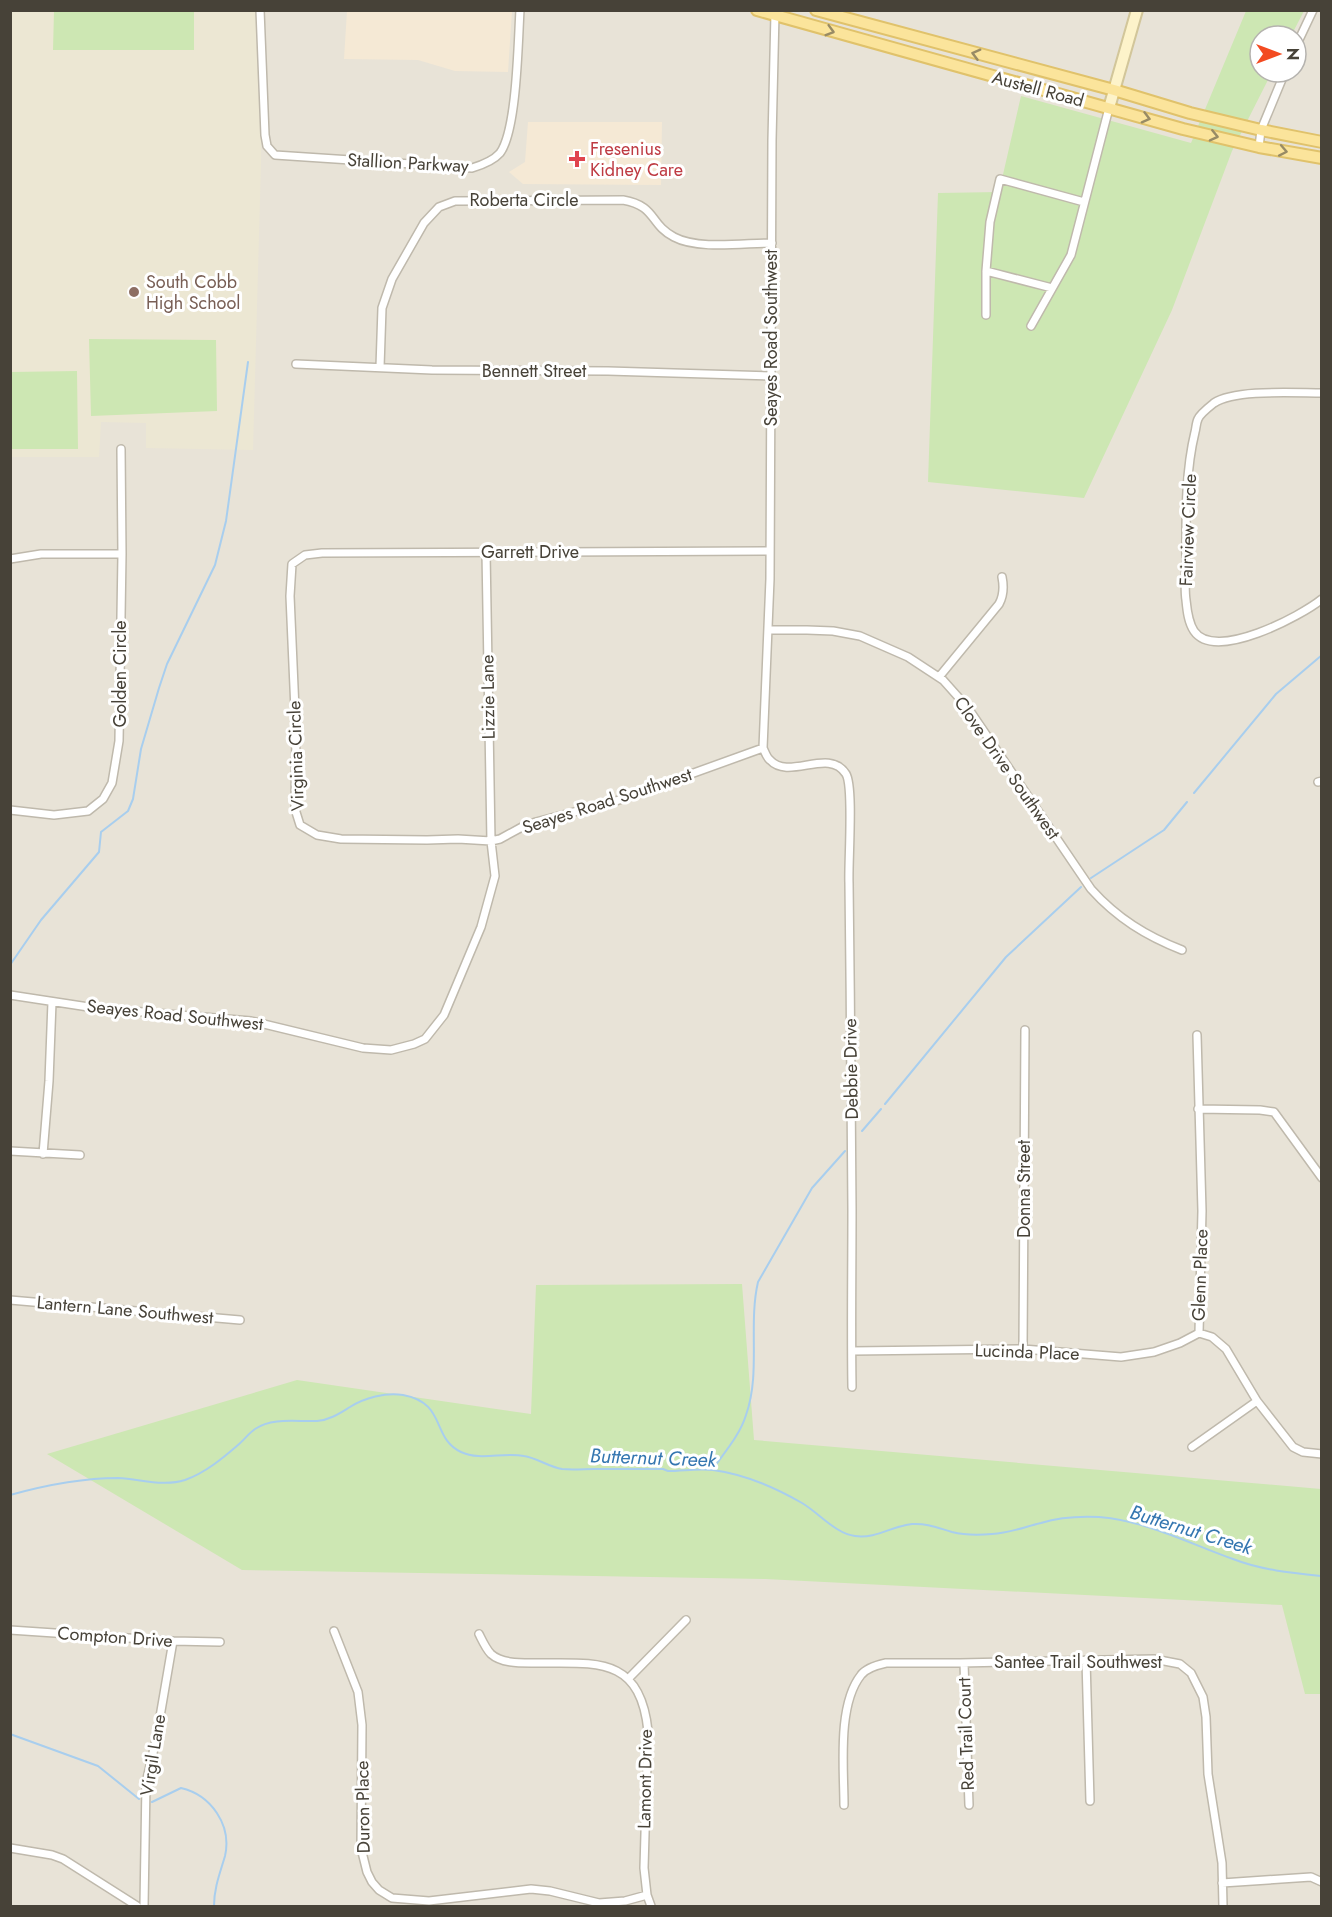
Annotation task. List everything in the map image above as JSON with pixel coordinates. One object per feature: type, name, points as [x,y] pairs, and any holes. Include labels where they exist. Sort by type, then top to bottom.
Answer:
[{"type":"main road","name":"Austell Road","points":[[757,10],[775,13],[1183,129],[1259,147],[1322,158]]},
{"type":"main road","name":"Austell Road","points":[[816,10],[1114,90],[1190,113],[1322,142]]},
{"type":"street","name":"Stallion Parkway","points":[[260,10],[265,135],[267,146],[275,155],[472,168],[488,163],[500,153],[507,140],[512,115],[520,10]]},
{"type":"street","points":[[1031,326],[1071,255],[1108,108],[1137,10]]},
{"type":"street","points":[[1306,24],[1313,10]]},
{"type":"street","name":"Seayes Road Southwest","points":[[10,995],[52,1002],[250,1021],[363,1048],[392,1050],[414,1044],[425,1039],[444,1015],[481,927],[495,876],[491,841],[536,822],[616,801],[763,748],[769,630],[775,13]]},
{"type":"street","points":[[1259,147],[1256,129],[1279,84]]},
{"type":"street","points":[[986,315],[986,271],[990,222],[1000,179],[1084,202]]},
{"type":"street","name":"Roberta Circle","points":[[380,367],[382,308],[392,279],[424,223],[439,207],[455,201],[623,200],[642,205],[668,233],[683,241],[702,244],[772,243]]},
{"type":"street","points":[[986,271],[1052,288]]},
{"type":"street","name":"Bennett Street","points":[[297,364],[771,376]]},
{"type":"street","name":"Fairview Circle","points":[[1322,393],[1270,393],[1223,399],[1213,404],[1198,419],[1191,446],[1186,520],[1185,598],[1188,618],[1194,632],[1204,639],[1219,641],[1253,635],[1289,621],[1322,599]]},
{"type":"street","name":"Golden Circle","points":[[10,810],[43,814],[88,811],[97,806],[108,792],[114,774],[119,741],[121,449]]},
{"type":"street","name":"Garrett Drive","points":[[292,564],[305,555],[322,553],[770,551]]},
{"type":"street","name":"Lizzie Lane","points":[[486,552],[491,841]]},
{"type":"street","points":[[10,559],[41,554],[122,554]]},
{"type":"street","name":"Virginia Circle","points":[[292,564],[290,596],[296,733],[294,809],[300,825],[317,835],[341,839],[491,841]]},
{"type":"street","points":[[939,677],[999,604],[1003,597],[1002,577]]},
{"type":"street","name":"Clove Drive Southwest","points":[[769,630],[833,631],[860,636],[892,649],[939,677],[968,708],[1091,889],[1112,910],[1142,932],[1182,950]]},
{"type":"street","name":"Debbie Drive","points":[[763,748],[770,761],[778,765],[789,767],[826,764],[842,769],[850,790],[848,877],[852,1387]]},
{"type":"street","points":[[43,1154],[52,1002]]},
{"type":"street","name":"Donna Street","points":[[1023,1348],[1025,1030]]},
{"type":"street","name":"Glenn Place","points":[[1197,1035],[1202,1210],[1198,1333],[1212,1337],[1226,1349],[1257,1401],[1293,1447],[1303,1452],[1322,1454]]},
{"type":"street","points":[[1198,1109],[1274,1112],[1322,1178]]},
{"type":"street","points":[[10,1151],[80,1155]]},
{"type":"street","name":"Lantern Lane Southwest","points":[[10,1300],[240,1320]]},
{"type":"street","name":"Lucinda Place","points":[[852,1352],[1023,1348],[1121,1357],[1154,1352],[1198,1333]]},
{"type":"street","points":[[1192,1447],[1257,1401]]},
{"type":"street","points":[[479,1634],[491,1653],[500,1659],[514,1663],[593,1664],[619,1671],[629,1678],[686,1620]]},
{"type":"street","name":"Compton Drive","points":[[10,1630],[220,1642]]},
{"type":"street","name":"Duron Place","points":[[334,1632],[358,1692],[362,1725],[361,1848],[367,1872],[372,1882],[380,1890],[392,1898],[429,1901],[531,1889],[550,1891],[599,1903],[625,1901],[647,1895]]},
{"type":"street","name":"Virgil Lane","points":[[144,1906],[146,1783],[173,1641]]},
{"type":"street","points":[[1086,1660],[1090,1801]]},
{"type":"street","name":"Santee Trail Southwest","points":[[844,1805],[844,1739],[850,1691],[862,1673],[886,1663],[1166,1660],[1180,1664],[1191,1673],[1203,1697],[1208,1774],[1222,1863],[1223,1906]]},
{"type":"street","name":"Red Trail Court","points":[[964,1663],[969,1805]]},
{"type":"street","name":"Lamont Drive","points":[[629,1678],[643,1703],[648,1731],[644,1868],[647,1895],[651,1906]]},
{"type":"street","points":[[10,1848],[63,1859],[137,1906]]},
{"type":"street","points":[[1222,1883],[1311,1877],[1322,1882]]},
{"type":"shaded area","name":"South Cobb High School","points":[[10,11],[262,11],[261,163],[253,450],[146,448],[146,423],[101,422],[99,457],[11,457]]},
{"type":"shaded area","points":[[11,11],[1321,11],[1321,1906],[11,1906]]},
{"type":"shaded area","points":[[347,11],[512,11],[508,72],[455,71],[418,60],[344,59]]},
{"type":"shaded area","points":[[528,122],[662,122],[661,185],[523,184],[509,172],[525,162]]},
{"type":"green space","points":[[54,11],[194,11],[194,50],[53,50]]},
{"type":"green space","points":[[1246,11],[1304,11],[1297,24],[1248,24],[1248,84],[1266,84],[1232,151],[1172,310],[1084,498],[928,482],[938,193],[999,192],[1021,96],[1191,143]]},
{"type":"green space","points":[[89,339],[216,340],[217,411],[91,416]]},
{"type":"green space","points":[[77,371],[78,449],[11,449],[11,372]]},
{"type":"green space","points":[[742,1284],[754,1440],[1321,1489],[1321,1694],[1305,1694],[1282,1605],[765,1579],[242,1570],[47,1454],[297,1380],[531,1414],[536,1285]]},
{"type":"waterway","points":[[10,965],[41,920],[99,852],[101,832],[128,811],[133,799],[141,749],[167,664],[215,565],[226,521],[248,362]]},
{"type":"waterway","points":[[1194,793],[1276,694],[1322,655]]},
{"type":"waterway","points":[[1091,878],[1164,830],[1187,802]]},
{"type":"waterway","points":[[885,1104],[1006,957],[1081,887]]},
{"type":"waterway","points":[[862,1131],[881,1109]]},
{"type":"waterway","points":[[712,1470],[740,1430],[750,1399],[753,1383],[754,1315],[758,1282],[812,1188],[845,1151]]},
{"type":"waterway","name":"Butternut Creek","points":[[10,1495],[50,1485],[90,1479],[118,1478],[168,1483],[185,1480],[213,1465],[262,1425],[277,1421],[322,1420],[335,1416],[368,1398],[396,1394],[417,1399],[426,1405],[433,1413],[445,1438],[452,1446],[468,1455],[524,1456],[566,1469],[663,1469],[668,1471],[702,1469],[724,1472],[759,1482],[781,1492],[802,1503],[834,1527],[855,1536],[870,1536],[912,1524],[928,1525],[962,1534],[992,1534],[1062,1518],[1099,1517],[1151,1528],[1254,1566],[1322,1576]]},
{"type":"waterway","points":[[10,1734],[98,1766],[139,1799]]},
{"type":"waterway","points":[[152,1802],[181,1788],[202,1797],[217,1813],[225,1833],[226,1844],[214,1906]]},
{"type":"place","name":"Fresenius Kidney Care","points":[[577,159]]},
{"type":"place","name":"South Cobb High School","points":[[134,292]]}]
